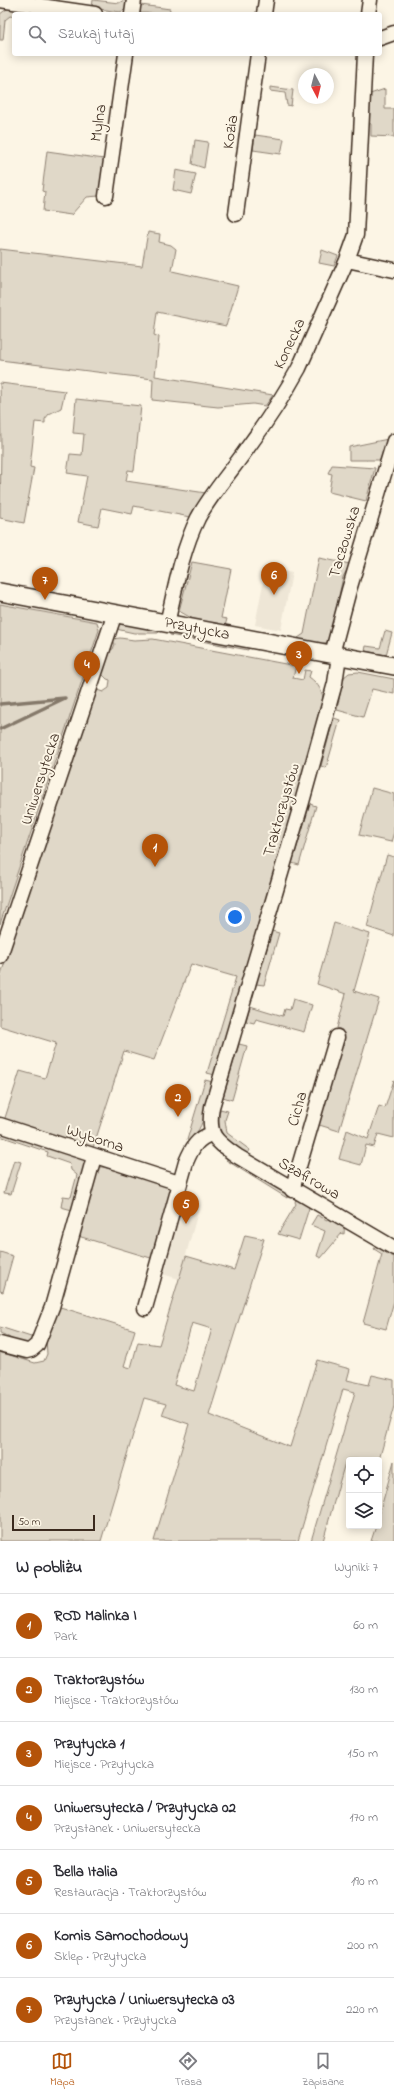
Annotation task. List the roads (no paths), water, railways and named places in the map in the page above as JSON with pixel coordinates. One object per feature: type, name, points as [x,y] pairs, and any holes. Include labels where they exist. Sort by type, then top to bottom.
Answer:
[{"type":"main road","name":"Przytycka","points":[[0,592],[394,666]]},
{"type":"street","points":[[0,0],[81,12]]},
{"type":"street","points":[[132,12],[134,0]]},
{"type":"street","points":[[264,12],[266,0]]},
{"type":"street","points":[[368,12],[370,0]]},
{"type":"street","points":[[382,37],[394,33]]},
{"type":"street","name":"Mylna","points":[[106,196],[126,56]]},
{"type":"street","name":"Kozia","points":[[236,214],[258,56]]},
{"type":"street","name":"Konecka","points":[[167,624],[188,546],[198,519],[215,492],[266,423],[290,385],[347,260],[356,235],[358,221],[364,56]]},
{"type":"street","points":[[347,260],[394,270]]},
{"type":"street","name":"Taczowska","points":[[335,655],[349,590],[394,440]]},
{"type":"street","name":"Uniwersytecka","points":[[0,956],[115,613]]},
{"type":"street","name":"Traktorzystów","points":[[212,1134],[210,1128],[212,1108],[302,802],[335,683],[335,655]]},
{"type":"street","name":"Cicha","points":[[292,1190],[337,1037]]},
{"type":"street","name":"Wyborna","points":[[0,1125],[179,1184]]},
{"type":"street","points":[[145,1308],[179,1184],[191,1149],[198,1141],[212,1134]]},
{"type":"street","name":"Szafirowa","points":[[212,1134],[221,1144],[237,1156],[292,1190],[394,1248]]},
{"type":"street","points":[[0,1344],[27,1351],[35,1347],[40,1339],[52,1307],[94,1157]]},
{"type":"waterway","points":[[0,704],[65,698],[0,729]]},
{"type":"place","name":"Komis Samochodowy","points":[[274,595]]},
{"type":"place","name":"Przytycka / Uniwersytecka 03","points":[[45,600]]},
{"type":"place","name":"Przytycka 1","points":[[299,674]]},
{"type":"place","name":"Uniwersytecka / Przytycka 02","points":[[87,684]]},
{"type":"place","name":"ROD Malinka I","points":[[155,867]]},
{"type":"place","name":"Traktorzystów","points":[[178,1117]]},
{"type":"place","name":"Bella Italia","points":[[186,1224]]}]
